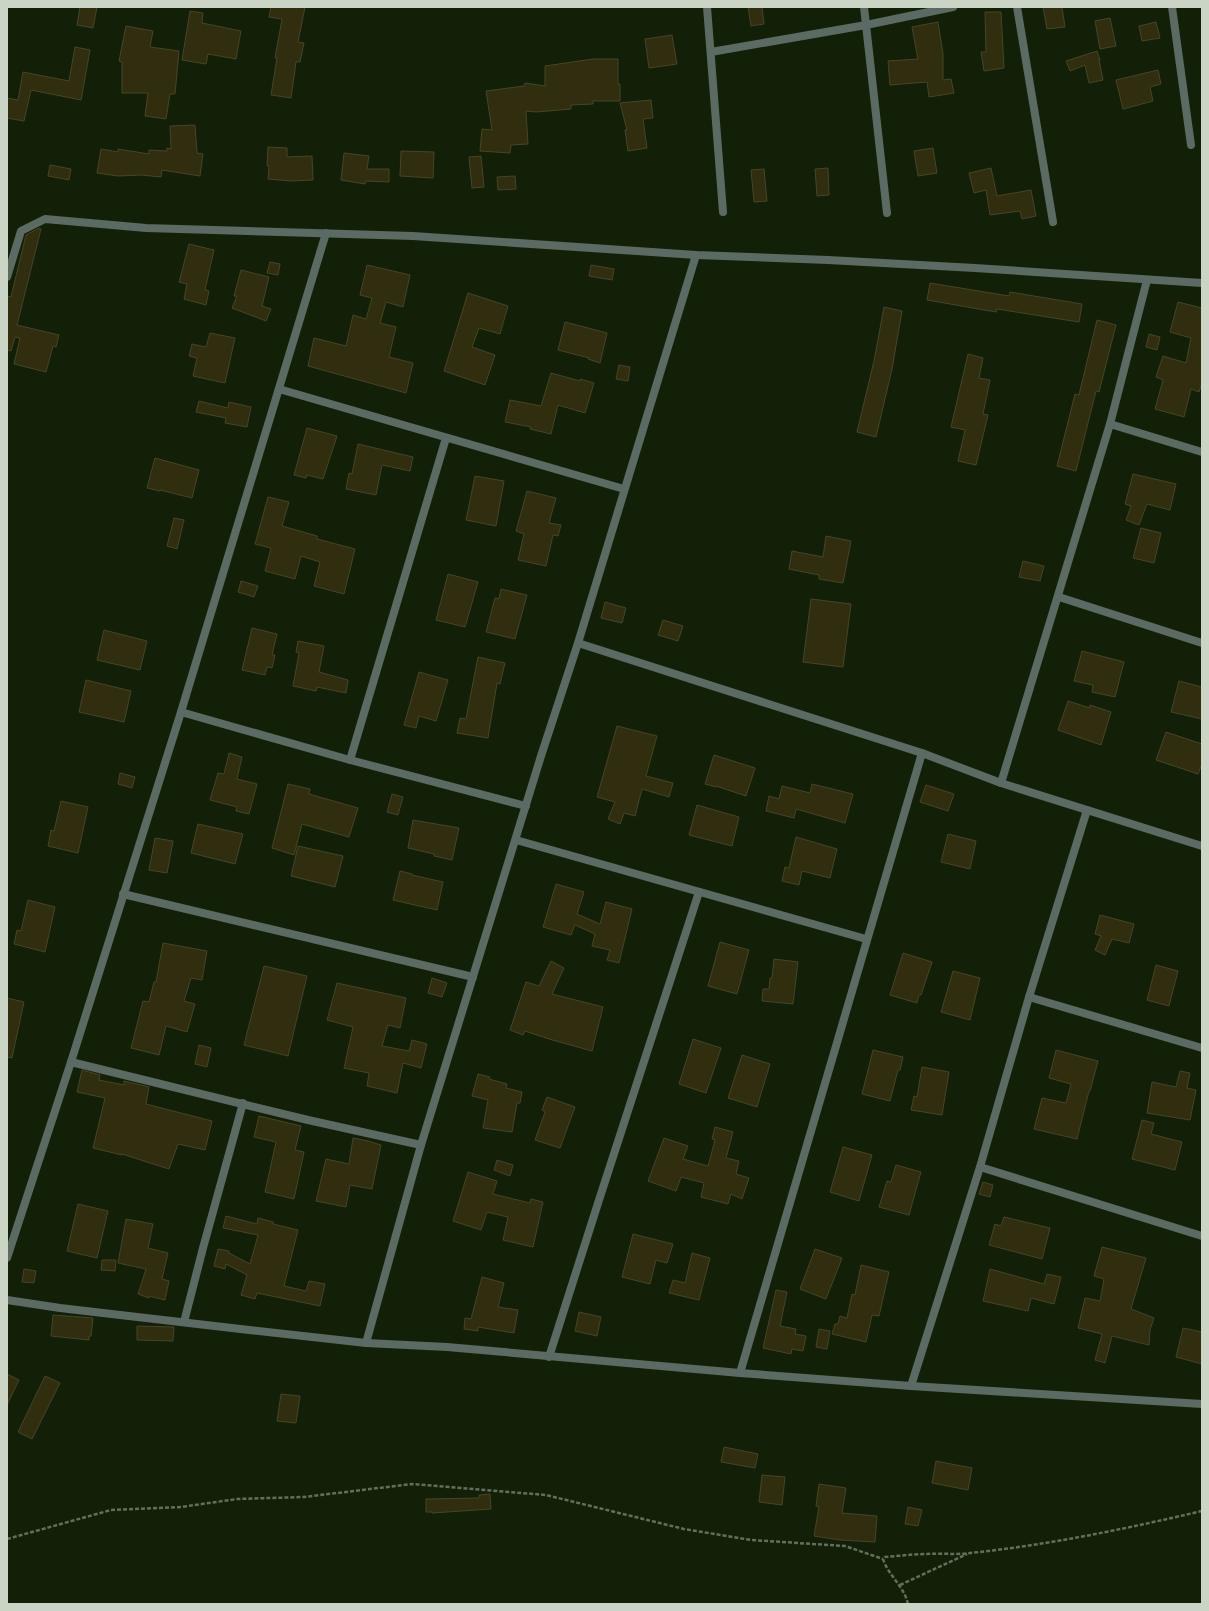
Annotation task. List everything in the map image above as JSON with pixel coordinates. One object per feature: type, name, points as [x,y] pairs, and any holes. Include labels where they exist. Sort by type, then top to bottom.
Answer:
[{"type":"street","points":[[707,7],[723,212]]},
{"type":"street","points":[[864,7],[887,213]]},
{"type":"street","points":[[711,52],[866,25],[953,7]]},
{"type":"street","points":[[1017,7],[1053,222]]},
{"type":"street","points":[[1172,7],[1191,145]]},
{"type":"street","points":[[7,277],[21,231],[45,219],[146,228],[413,236],[696,255],[944,266],[1202,283]]},
{"type":"street","points":[[7,1258],[71,1062],[181,712],[326,233]]},
{"type":"street","points":[[366,1342],[421,1145],[578,643],[696,255]]},
{"type":"street","points":[[1001,783],[1059,597],[1110,424],[1147,280]]},
{"type":"street","points":[[279,389],[624,489]]},
{"type":"street","points":[[1110,424],[1202,452]]},
{"type":"street","points":[[350,760],[446,438]]},
{"type":"street","points":[[1059,597],[1202,643]]},
{"type":"street","points":[[578,643],[922,753],[1001,783],[1202,846]]},
{"type":"street","points":[[181,712],[350,760],[526,806]]},
{"type":"street","points":[[740,1373],[866,939],[922,753]]},
{"type":"street","points":[[911,1386],[980,1167],[1029,997],[1087,810]]},
{"type":"street","points":[[516,840],[866,939]]},
{"type":"street","points":[[549,1357],[598,1200],[699,892]]},
{"type":"street","points":[[123,894],[473,977]]},
{"type":"street","points":[[1029,997],[1202,1048]]},
{"type":"street","points":[[71,1062],[308,1120],[421,1145]]},
{"type":"street","points":[[184,1322],[243,1103]]},
{"type":"street","points":[[980,1167],[1202,1236]]},
{"type":"street","points":[[7,1300],[60,1308],[366,1342],[447,1347],[549,1357],[911,1386],[1202,1404]]},
{"type":"path","points":[[7,1539],[111,1510],[181,1507],[237,1499],[304,1497],[412,1484],[546,1495],[684,1529],[751,1540],[845,1546],[883,1559],[885,1557],[927,1554],[968,1554],[1061,1541],[1129,1528],[1202,1511]]},
{"type":"path","points":[[900,1585],[968,1554]]},
{"type":"path","points":[[883,1559],[885,1565],[900,1585],[908,1604]]},
{"type":"building","points":[[80,7],[97,7],[93,28],[77,25]]},
{"type":"building","points":[[271,7],[305,7],[298,42],[304,43],[300,62],[296,62],[291,98],[271,95],[277,58],[275,58],[282,19],[269,17]]},
{"type":"building","points":[[748,7],[762,7],[764,24],[751,26]]},
{"type":"building","points":[[1043,7],[1062,7],[1065,27],[1047,29]]},
{"type":"building","points":[[190,11],[203,13],[202,23],[241,31],[236,59],[208,54],[206,64],[182,60]]},
{"type":"building","points":[[985,12],[1001,12],[1004,68],[984,71],[981,52],[986,52]]},
{"type":"building","points":[[1110,18],[1116,46],[1100,49],[1095,21]]},
{"type":"building","points":[[938,22],[943,54],[943,80],[951,79],[954,93],[929,97],[927,82],[890,85],[888,61],[918,59],[912,27]]},
{"type":"building","points":[[1156,22],[1160,38],[1142,41],[1139,26]]},
{"type":"building","points":[[126,26],[153,31],[150,47],[179,51],[175,94],[170,94],[166,119],[145,116],[148,93],[122,93],[122,62],[119,61]]},
{"type":"building","points":[[672,35],[677,64],[649,68],[645,39]]},
{"type":"building","points":[[75,47],[90,50],[81,100],[31,90],[24,121],[7,118],[7,98],[18,100],[23,72],[69,81]]},
{"type":"building","points":[[1097,51],[1103,80],[1089,83],[1085,65],[1070,71],[1066,61]]},
{"type":"building","points":[[593,59],[618,59],[620,101],[593,101],[593,104],[571,105],[571,109],[536,112],[526,111],[528,144],[511,145],[510,153],[480,151],[482,129],[492,130],[486,91],[524,86],[525,83],[545,86],[545,66]]},
{"type":"building","points":[[1158,70],[1161,84],[1150,87],[1153,101],[1123,109],[1116,80]]},
{"type":"building","points":[[651,100],[653,118],[643,119],[647,148],[628,151],[625,130],[627,130],[620,103]]},
{"type":"building","points":[[195,125],[197,153],[203,154],[200,176],[162,170],[161,177],[141,175],[118,176],[97,173],[101,149],[118,152],[118,149],[149,154],[149,150],[167,151],[167,148],[171,149],[170,126]]},
{"type":"building","points":[[268,147],[287,148],[287,157],[312,156],[313,180],[291,181],[268,179]]},
{"type":"building","points":[[933,148],[937,173],[918,176],[914,151]]},
{"type":"building","points":[[401,151],[434,152],[433,178],[400,176]]},
{"type":"building","points":[[344,153],[369,156],[367,169],[389,169],[389,182],[366,181],[365,184],[341,180]]},
{"type":"building","points":[[481,156],[484,187],[472,188],[469,157]]},
{"type":"building","points":[[50,165],[71,169],[69,180],[48,176]]},
{"type":"building","points":[[828,168],[829,195],[817,196],[815,169]]},
{"type":"building","points":[[991,168],[997,196],[1031,190],[1036,216],[1022,219],[1020,211],[990,215],[986,190],[974,193],[969,173]]},
{"type":"building","points":[[764,169],[767,201],[754,202],[751,170]]},
{"type":"building","points":[[515,176],[516,189],[498,190],[497,177]]},
{"type":"building","points":[[39,228],[41,229],[17,325],[59,335],[56,347],[53,346],[46,372],[14,364],[20,338],[15,337],[11,351],[7,350],[7,296],[11,297],[26,235]]},
{"type":"building","points":[[189,244],[214,250],[205,290],[209,291],[206,305],[184,299],[187,284],[179,282]]},
{"type":"building","points":[[270,262],[280,264],[278,275],[267,273]]},
{"type":"building","points":[[367,265],[410,275],[403,307],[386,302],[380,323],[396,327],[389,357],[413,363],[406,393],[308,366],[314,338],[346,346],[353,315],[366,319],[372,298],[360,295]]},
{"type":"building","points":[[591,265],[614,269],[612,280],[589,276]]},
{"type":"building","points":[[241,270],[269,277],[262,306],[271,309],[266,321],[232,308],[237,296],[234,296]]},
{"type":"building","points":[[930,283],[1009,296],[1010,292],[1082,304],[1079,322],[997,309],[996,312],[927,300]]},
{"type":"building","points":[[468,293],[508,306],[500,334],[479,328],[472,347],[495,355],[485,385],[444,371]]},
{"type":"building","points":[[1178,302],[1202,308],[1202,383],[1199,392],[1191,389],[1184,417],[1155,409],[1163,380],[1156,377],[1163,356],[1186,363],[1191,338],[1170,332]]},
{"type":"building","points":[[884,307],[902,311],[892,369],[876,437],[857,432],[874,361]]},
{"type":"building","points":[[1097,320],[1116,325],[1099,392],[1096,391],[1076,471],[1057,466],[1075,394],[1079,395]]},
{"type":"building","points":[[565,322],[607,333],[600,363],[588,359],[589,358],[558,350]]},
{"type":"building","points":[[210,333],[235,338],[225,383],[193,376],[197,358],[189,356],[192,344],[206,347]]},
{"type":"building","points":[[1149,334],[1160,337],[1157,350],[1146,347]]},
{"type":"building","points":[[968,354],[983,358],[979,378],[990,380],[983,414],[988,415],[976,465],[958,461],[965,430],[951,427]]},
{"type":"building","points":[[619,365],[630,367],[628,381],[616,379]]},
{"type":"building","points":[[551,373],[580,381],[580,379],[594,383],[585,413],[558,405],[551,434],[530,429],[531,427],[505,422],[510,400],[541,406]]},
{"type":"building","points":[[199,401],[228,408],[229,402],[251,407],[247,427],[225,423],[226,418],[196,412]]},
{"type":"building","points":[[307,428],[337,436],[323,479],[307,475],[306,478],[294,475]]},
{"type":"building","points":[[358,444],[413,457],[410,471],[382,465],[376,495],[346,489],[349,473],[352,474]]},
{"type":"building","points":[[155,458],[199,470],[192,498],[147,488]]},
{"type":"building","points":[[1133,474],[1176,484],[1170,510],[1147,504],[1139,525],[1126,520],[1131,506],[1125,504]]},
{"type":"building","points":[[475,476],[504,481],[496,526],[466,520]]},
{"type":"building","points":[[527,491],[556,498],[549,523],[561,525],[558,536],[553,535],[546,566],[518,560],[524,534],[516,531]]},
{"type":"building","points":[[268,497],[289,502],[282,526],[317,536],[317,539],[355,549],[344,594],[314,586],[320,562],[301,556],[295,579],[265,571],[271,548],[255,544]]},
{"type":"building","points":[[174,518],[184,520],[177,549],[167,546]]},
{"type":"building","points":[[1141,528],[1161,533],[1154,563],[1133,558]]},
{"type":"building","points":[[826,536],[851,541],[843,583],[819,579],[819,575],[789,569],[792,551],[823,557]]},
{"type":"building","points":[[1023,561],[1044,566],[1040,581],[1019,577]]},
{"type":"building","points":[[448,574],[478,582],[465,627],[436,620]]},
{"type":"building","points":[[241,581],[258,586],[254,597],[238,592]]},
{"type":"building","points":[[501,589],[527,595],[515,639],[486,632],[495,598],[499,599]]},
{"type":"building","points":[[811,599],[851,604],[843,667],[803,662]]},
{"type":"building","points":[[605,602],[626,608],[622,623],[601,618]]},
{"type":"building","points":[[663,620],[683,626],[678,641],[658,635]]},
{"type":"building","points":[[252,628],[277,634],[272,655],[275,655],[272,668],[267,667],[265,675],[242,670]]},
{"type":"building","points":[[104,630],[147,641],[140,670],[97,660]]},
{"type":"building","points":[[298,641],[324,646],[319,672],[348,680],[346,693],[317,687],[316,691],[293,686],[299,653],[296,652]]},
{"type":"building","points":[[1082,651],[1124,662],[1115,697],[1092,692],[1093,685],[1074,681]]},
{"type":"building","points":[[478,657],[505,663],[500,684],[497,683],[488,738],[457,733],[460,718],[466,719]]},
{"type":"building","points":[[419,672],[448,680],[436,721],[419,716],[416,728],[404,725]]},
{"type":"building","points":[[86,680],[131,691],[124,722],[79,712]]},
{"type":"building","points":[[1179,681],[1202,687],[1202,719],[1171,712]]},
{"type":"building","points":[[1068,701],[1090,708],[1090,705],[1111,712],[1101,745],[1058,730]]},
{"type":"building","points":[[617,726],[657,736],[646,776],[673,783],[669,797],[642,789],[635,816],[624,813],[620,824],[608,819],[615,802],[597,797]]},
{"type":"building","points":[[1166,732],[1202,744],[1202,764],[1198,774],[1156,760]]},
{"type":"building","points":[[229,753],[242,757],[237,779],[257,784],[249,814],[236,811],[237,807],[210,800],[218,773],[224,774]]},
{"type":"building","points":[[714,755],[755,768],[746,796],[705,784]]},
{"type":"building","points":[[120,773],[135,777],[132,788],[118,784]]},
{"type":"building","points":[[288,784],[310,789],[309,794],[358,808],[349,837],[302,824],[294,855],[272,848]]},
{"type":"building","points":[[812,784],[853,794],[845,823],[796,809],[794,818],[766,811],[769,796],[779,799],[782,786],[810,793]]},
{"type":"building","points":[[926,785],[954,794],[948,811],[920,802]]},
{"type":"building","points":[[392,794],[403,797],[398,815],[387,812]]},
{"type":"building","points":[[61,801],[88,807],[78,853],[48,846],[51,830],[54,831]]},
{"type":"building","points":[[697,805],[739,817],[732,846],[689,835]]},
{"type":"building","points":[[413,820],[459,828],[452,860],[408,848]]},
{"type":"building","points":[[198,824],[243,834],[235,864],[191,853]]},
{"type":"building","points":[[948,834],[976,841],[970,869],[941,862]]},
{"type":"building","points":[[796,837],[837,849],[830,878],[802,871],[799,885],[782,881],[785,867],[789,868]]},
{"type":"building","points":[[155,838],[173,841],[167,873],[149,870]]},
{"type":"building","points":[[298,846],[343,856],[335,887],[291,876]]},
{"type":"building","points":[[400,871],[443,882],[437,910],[393,900]]},
{"type":"building","points":[[556,884],[584,892],[577,914],[600,924],[606,902],[632,909],[619,963],[607,960],[610,950],[592,946],[595,934],[575,925],[571,935],[543,927]]},
{"type":"building","points":[[28,900],[55,907],[45,952],[14,944],[17,930],[21,931]]},
{"type":"building","points":[[1100,915],[1134,924],[1129,943],[1112,939],[1105,955],[1095,950],[1101,936],[1095,934]]},
{"type":"building","points":[[720,942],[749,950],[737,994],[708,986]]},
{"type":"building","points":[[163,943],[207,951],[202,980],[191,978],[184,1001],[195,1004],[187,1032],[166,1026],[159,1055],[131,1048],[143,1001],[149,1002],[154,982],[156,982]]},
{"type":"building","points":[[903,953],[932,962],[917,1003],[890,995]]},
{"type":"building","points":[[774,959],[798,962],[793,1004],[762,1001],[763,989],[769,989]]},
{"type":"building","points":[[551,961],[564,968],[552,994],[603,1007],[592,1051],[525,1031],[523,1035],[510,1030],[526,982],[539,986]]},
{"type":"building","points":[[1156,965],[1178,971],[1169,1006],[1147,1000]]},
{"type":"building","points":[[264,966],[307,976],[288,1056],[244,1045]]},
{"type":"building","points":[[953,971],[980,978],[970,1020],[941,1012]]},
{"type":"building","points":[[432,978],[447,983],[442,997],[428,993]]},
{"type":"building","points":[[337,983],[406,998],[400,1028],[388,1025],[382,1046],[409,1051],[412,1040],[427,1044],[421,1068],[403,1063],[397,1093],[367,1086],[369,1073],[344,1068],[353,1027],[327,1020]]},
{"type":"building","points":[[7,998],[24,1002],[12,1058],[7,1057]]},
{"type":"building","points":[[693,1039],[721,1048],[706,1093],[679,1084]]},
{"type":"building","points":[[199,1045],[211,1048],[207,1067],[195,1064]]},
{"type":"building","points":[[873,1050],[903,1057],[890,1101],[862,1094]]},
{"type":"building","points":[[1056,1050],[1098,1061],[1077,1139],[1034,1129],[1042,1098],[1066,1103],[1071,1084],[1049,1078]]},
{"type":"building","points":[[742,1055],[770,1064],[757,1107],[728,1098]]},
{"type":"building","points":[[922,1067],[949,1072],[942,1115],[911,1110],[914,1096],[917,1097]]},
{"type":"building","points":[[82,1070],[100,1075],[99,1080],[124,1085],[124,1081],[149,1087],[146,1104],[212,1121],[205,1150],[178,1144],[169,1169],[122,1154],[93,1148],[105,1098],[77,1092]]},
{"type":"building","points":[[1180,1071],[1190,1073],[1187,1088],[1196,1090],[1190,1120],[1147,1113],[1152,1082],[1176,1087]]},
{"type":"building","points":[[478,1074],[507,1084],[506,1088],[522,1092],[520,1103],[517,1103],[512,1132],[483,1128],[488,1100],[472,1096]]},
{"type":"building","points":[[547,1097],[575,1107],[560,1148],[535,1140],[545,1112],[542,1110]]},
{"type":"building","points":[[259,1116],[301,1126],[295,1150],[304,1152],[294,1199],[265,1192],[276,1142],[254,1137]]},
{"type":"building","points":[[1142,1120],[1154,1123],[1151,1134],[1182,1142],[1175,1170],[1132,1159]]},
{"type":"building","points":[[715,1127],[733,1132],[726,1158],[739,1161],[736,1174],[749,1178],[742,1199],[731,1194],[728,1204],[701,1197],[704,1183],[681,1177],[676,1191],[648,1181],[664,1138],[688,1146],[683,1159],[708,1166],[715,1140],[712,1139]]},
{"type":"building","points":[[353,1138],[381,1145],[372,1189],[350,1185],[346,1207],[316,1201],[326,1159],[349,1164]]},
{"type":"building","points":[[843,1147],[872,1155],[859,1201],[830,1192]]},
{"type":"building","points":[[497,1160],[513,1165],[510,1176],[494,1170]]},
{"type":"building","points":[[896,1165],[921,1172],[909,1215],[879,1207],[887,1181],[891,1182]]},
{"type":"building","points":[[468,1172],[497,1181],[493,1194],[530,1203],[531,1199],[543,1202],[533,1247],[503,1240],[508,1217],[487,1212],[481,1230],[453,1221]]},
{"type":"building","points":[[983,1182],[993,1185],[990,1197],[979,1194]]},
{"type":"building","points":[[78,1204],[108,1211],[97,1258],[67,1251]]},
{"type":"building","points":[[226,1216],[257,1224],[258,1218],[273,1222],[273,1224],[298,1230],[284,1286],[306,1291],[309,1281],[325,1284],[320,1306],[257,1293],[255,1299],[241,1295],[247,1275],[226,1264],[225,1269],[214,1266],[218,1249],[229,1251],[229,1253],[250,1264],[258,1235],[223,1228]]},
{"type":"building","points":[[1004,1217],[1050,1228],[1042,1259],[989,1245],[995,1224],[1001,1226]]},
{"type":"building","points":[[126,1219],[153,1224],[148,1248],[168,1253],[162,1279],[169,1281],[165,1300],[149,1296],[149,1298],[138,1294],[146,1269],[118,1263]]},
{"type":"building","points":[[633,1234],[673,1244],[667,1263],[656,1260],[650,1284],[622,1277]]},
{"type":"building","points":[[1102,1247],[1146,1258],[1131,1309],[1154,1318],[1150,1330],[1149,1345],[1112,1336],[1105,1363],[1095,1360],[1102,1334],[1078,1328],[1085,1298],[1100,1301],[1104,1279],[1094,1276]]},
{"type":"building","points":[[815,1249],[842,1258],[826,1299],[800,1289]]},
{"type":"building","points":[[692,1253],[710,1258],[699,1300],[669,1293],[673,1280],[685,1283]]},
{"type":"building","points":[[102,1260],[116,1260],[115,1271],[101,1270]]},
{"type":"building","points":[[861,1265],[889,1272],[879,1316],[872,1315],[866,1342],[832,1334],[835,1324],[838,1324],[840,1316],[847,1318],[852,1294],[855,1295]]},
{"type":"building","points":[[24,1269],[36,1271],[34,1283],[22,1282]]},
{"type":"building","points":[[990,1269],[1044,1284],[1047,1274],[1061,1277],[1054,1304],[1031,1298],[1028,1311],[983,1301]]},
{"type":"building","points":[[482,1277],[504,1283],[498,1307],[518,1310],[514,1333],[478,1327],[478,1331],[464,1329],[465,1318],[471,1319]]},
{"type":"building","points":[[776,1290],[787,1292],[780,1326],[796,1329],[795,1334],[806,1336],[803,1351],[792,1349],[791,1354],[763,1348]]},
{"type":"building","points":[[579,1312],[601,1317],[597,1336],[575,1331]]},
{"type":"building","points":[[53,1315],[93,1318],[91,1336],[89,1336],[89,1340],[51,1336]]},
{"type":"building","points":[[137,1326],[174,1327],[173,1341],[137,1340]]},
{"type":"building","points":[[1183,1328],[1202,1332],[1202,1364],[1176,1357]]},
{"type":"building","points":[[819,1329],[830,1331],[827,1349],[816,1347]]},
{"type":"building","points":[[7,1374],[19,1380],[7,1405]]},
{"type":"building","points":[[45,1376],[60,1383],[32,1439],[18,1432]]},
{"type":"building","points":[[281,1394],[300,1396],[296,1423],[277,1421]]},
{"type":"building","points":[[724,1447],[758,1454],[755,1468],[721,1462]]},
{"type":"building","points":[[936,1461],[972,1468],[968,1490],[932,1483]]},
{"type":"building","points":[[762,1475],[785,1477],[782,1505],[759,1502]]},
{"type":"building","points":[[819,1484],[846,1488],[842,1513],[877,1516],[875,1542],[840,1540],[814,1536],[819,1507],[816,1506]]},
{"type":"building","points":[[490,1494],[491,1509],[432,1513],[426,1512],[426,1499],[479,1498],[479,1495]]},
{"type":"building","points":[[908,1507],[922,1510],[918,1526],[905,1524]]}]
